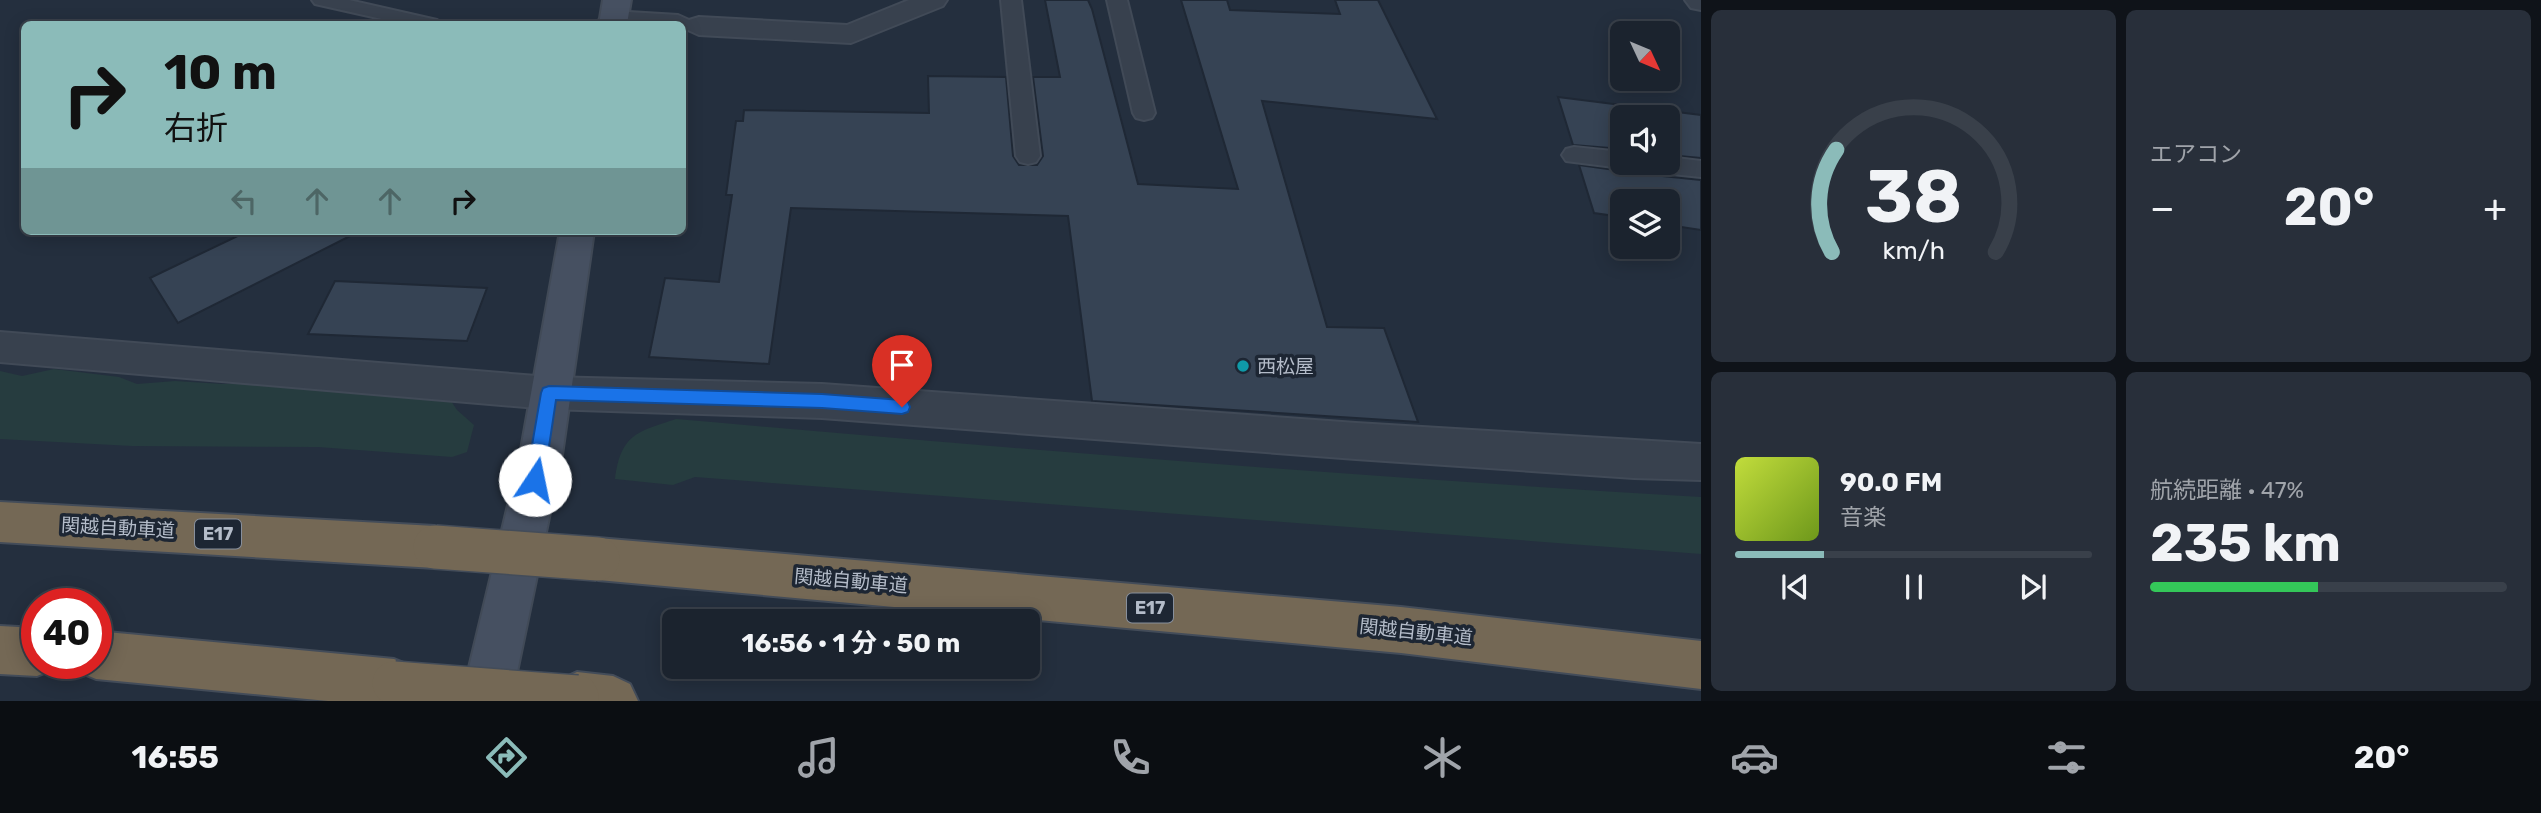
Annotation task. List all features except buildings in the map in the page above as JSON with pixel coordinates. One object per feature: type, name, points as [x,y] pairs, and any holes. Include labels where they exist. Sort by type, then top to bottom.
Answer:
[{"type":"highway","name":"関越自動車道","points":[[0,522],[598,559],[1401,630],[1701,665]]},
{"type":"highway","points":[[1401,630],[1701,644]]},
{"type":"highway","points":[[0,650],[21,651]]},
{"type":"highway","points":[[112,657],[595,699]]},
{"type":"street","points":[[614,15],[692,19],[851,34],[933,0]]},
{"type":"street","points":[[486,701],[541,455],[576,235]]},
{"type":"street","points":[[0,347],[549,393],[822,401],[1370,442],[1701,462]]},
{"type":"lane","points":[[322,0],[413,21]]},
{"type":"lane","points":[[1011,0],[1028,156]]},
{"type":"lane","points":[[1117,0],[1144,113]]},
{"type":"lane","points":[[1574,155],[1610,159]]},
{"type":"lane","points":[[1680,167],[1701,169]]},
{"type":"green space","points":[[54,369],[119,377],[137,384],[175,381],[271,383],[449,398],[457,410],[474,425],[467,452],[452,457],[318,447],[132,446],[0,439],[0,371],[22,376]]},
{"type":"green space","points":[[676,419],[1188,462],[1701,497],[1701,554],[695,477],[673,485],[615,479],[622,452],[633,437]]},
{"type":"place","name":"西松屋","points":[[1243,366]]},
{"type":"route","points":[[535,480],[549,393],[822,401],[902,407]]}]
